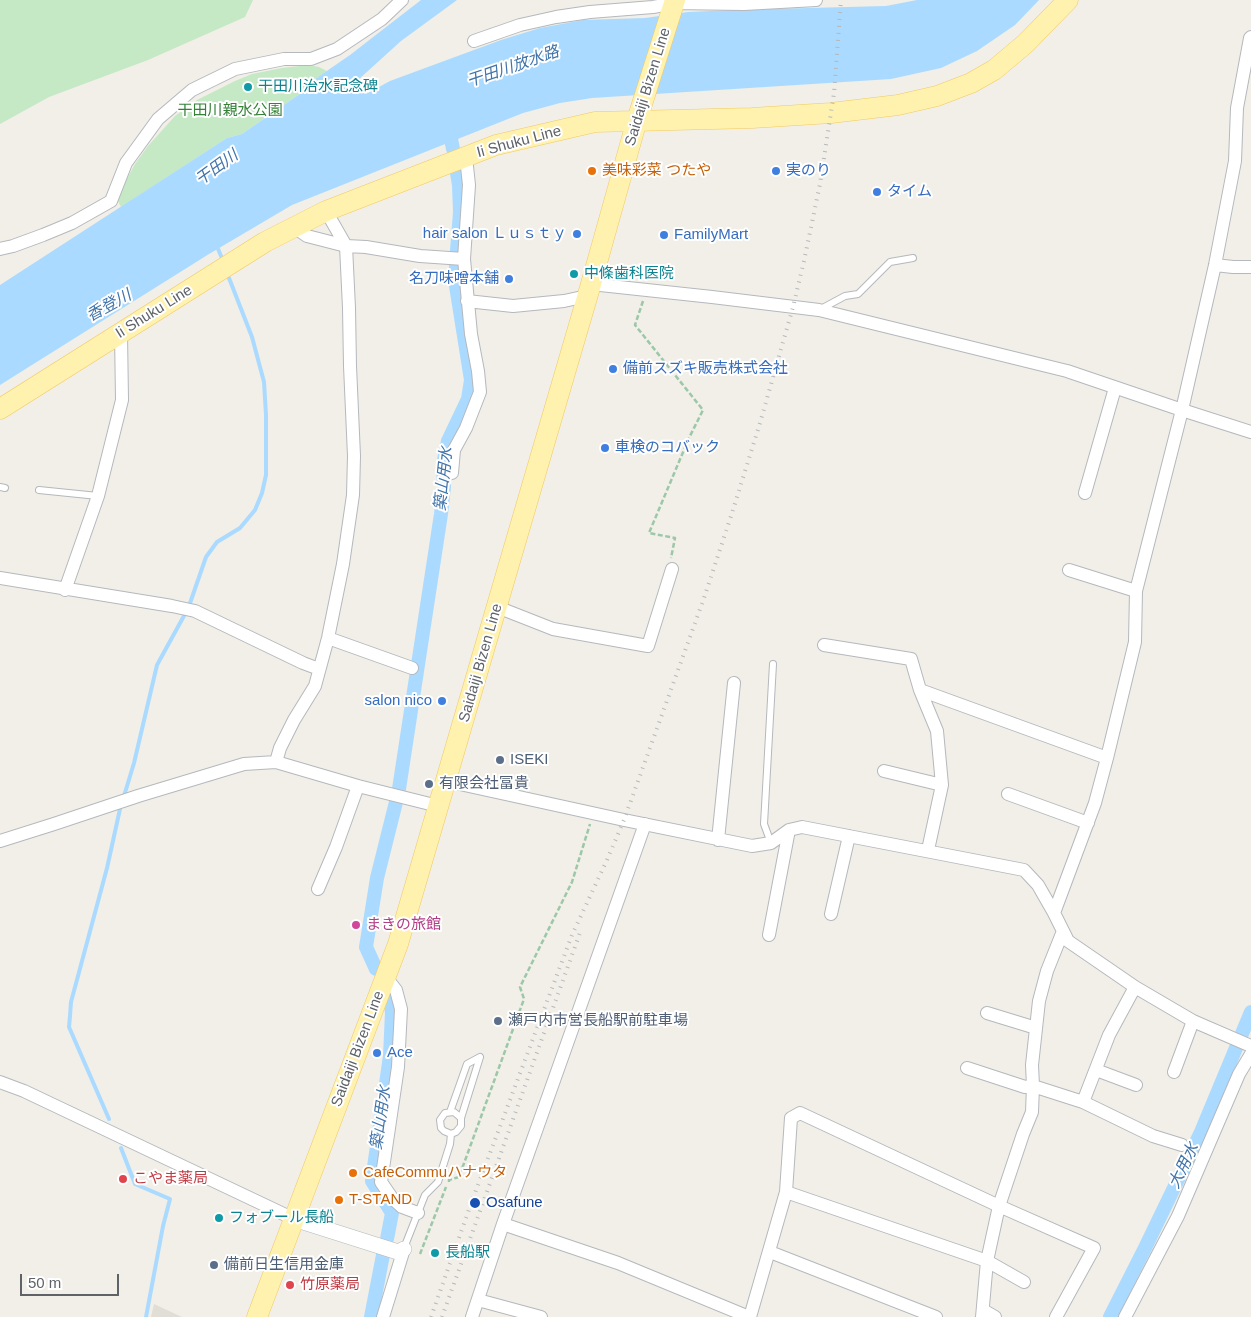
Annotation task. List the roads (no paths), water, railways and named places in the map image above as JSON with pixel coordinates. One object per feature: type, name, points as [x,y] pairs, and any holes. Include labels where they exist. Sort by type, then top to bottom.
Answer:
[{"type":"main road","name":"Ii Shuku Line","points":[[0,409],[265,242],[326,211],[496,145],[640,111],[752,118],[831,113],[898,105],[937,96],[971,83],[994,70],[1025,44],[1068,0]]},
{"type":"main road","name":"Saidaiji Bizen Line","points":[[257,1317],[398,944],[640,111],[674,4]]},
{"type":"street","points":[[0,249],[43,236],[72,223],[111,201],[126,163],[158,120],[192,90],[235,69],[284,59],[311,59],[337,50],[382,19],[402,0]]},
{"type":"street","points":[[474,42],[520,25],[590,12],[674,4],[744,4],[816,0]]},
{"type":"street","points":[[1054,913],[1095,803],[1108,758],[1135,642],[1136,591],[1182,410],[1215,265],[1235,161],[1237,108],[1251,37]]},
{"type":"street","points":[[452,473],[454,450],[466,428],[480,392],[478,370],[470,334],[467,301],[458,258],[469,185],[466,157]]},
{"type":"street","points":[[276,762],[280,748],[294,720],[315,686],[328,638],[343,564],[353,495],[354,456],[346,246],[326,211]]},
{"type":"street","points":[[294,227],[308,236],[346,246],[366,247],[420,256],[458,258]]},
{"type":"street","points":[[1215,265],[1251,267]]},
{"type":"street","points":[[467,301],[513,306],[564,301],[589,290],[647,290],[819,310],[1067,371],[1251,432]]},
{"type":"street","points":[[66,590],[98,496],[122,400],[121,333]]},
{"type":"street","points":[[1085,493],[1115,388]]},
{"type":"street","points":[[497,607],[554,629],[648,646],[672,569]]},
{"type":"street","points":[[1069,570],[1136,591]]},
{"type":"street","points":[[0,578],[195,611],[319,670]]},
{"type":"street","points":[[328,638],[412,668]]},
{"type":"street","points":[[824,644],[911,659],[920,690],[937,731],[942,785],[928,850]]},
{"type":"street","points":[[718,840],[734,683]]},
{"type":"street","points":[[920,690],[1108,758]]},
{"type":"street","points":[[0,841],[244,764],[276,762],[358,786],[438,806]]},
{"type":"street","points":[[884,771],[942,785]]},
{"type":"street","points":[[446,781],[752,846],[771,843],[789,830],[802,827],[1024,870],[1038,885],[1068,941],[1135,987],[1193,1021],[1251,1048],[1178,1216],[1125,1317]]},
{"type":"street","points":[[318,889],[336,847],[358,786]]},
{"type":"street","points":[[1008,794],[1088,823]]},
{"type":"street","points":[[472,1317],[503,1224],[645,824]]},
{"type":"street","points":[[769,935],[789,830]]},
{"type":"street","points":[[831,914],[849,836]]},
{"type":"street","points":[[995,1317],[982,1314],[987,1261],[1000,1206],[1032,1112],[1034,1086],[1032,1064],[1039,1001],[1047,971],[1063,931]]},
{"type":"street","points":[[386,976],[396,990],[401,1009],[398,1067],[382,1182],[392,1198],[402,1206],[418,1213]]},
{"type":"street","points":[[1083,1102],[1109,1035],[1135,987]]},
{"type":"street","points":[[987,1013],[1036,1028]]},
{"type":"street","points":[[1174,1072],[1193,1021]]},
{"type":"street","points":[[967,1068],[1025,1087],[1034,1086],[1083,1102],[1153,1136],[1182,1145]]},
{"type":"street","points":[[1096,1070],[1136,1085]]},
{"type":"street","points":[[0,1082],[24,1091],[294,1219],[398,1252],[404,1249]]},
{"type":"street","points":[[503,1224],[618,1263],[745,1316],[770,1252],[786,1192],[791,1118],[800,1113],[1094,1248],[1056,1317]]},
{"type":"street","points":[[786,1192],[987,1261],[1024,1282]]},
{"type":"street","points":[[383,1317],[404,1249]]},
{"type":"street","points":[[770,1252],[936,1317]]},
{"type":"street","points":[[478,1300],[541,1317]]},
{"type":"lane","points":[[819,310],[845,296],[858,294],[890,262],[913,258]]},
{"type":"lane","points":[[40,490],[98,496]]},
{"type":"lane","points":[[771,843],[764,824],[773,664]]},
{"type":"lane","points":[[450,1112],[467,1064],[480,1057],[459,1130],[451,1134],[444,1131],[440,1124],[442,1116],[450,1112],[454,1112],[461,1118]]},
{"type":"lane","points":[[404,1249],[425,1195],[438,1182],[450,1144],[451,1134]]},
{"type":"water","points":[[421,0],[457,0],[401,41],[358,80],[356,86],[365,94],[390,81],[501,40],[540,28],[583,20],[645,18],[688,12],[886,6],[917,0],[1039,0],[1015,25],[977,51],[941,68],[891,79],[592,98],[560,103],[523,113],[292,205],[209,254],[0,385],[0,285],[227,138],[242,134],[304,91],[305,86],[350,55]]},
{"type":"waterway","name":"築山用水","points":[[451,139],[453,149]]},
{"type":"waterway","name":"築山用水","points":[[399,789],[441,514],[444,487],[443,465],[448,441],[468,399],[471,380],[456,286],[460,212],[457,173]]},
{"type":"waterway","points":[[216,244],[221,256]]},
{"type":"waterway","points":[[189,606],[206,557],[217,542],[240,528],[255,510],[262,493],[266,475],[264,382],[252,337],[229,278]]},
{"type":"waterway","points":[[124,796],[134,763],[157,665],[185,614]]},
{"type":"waterway","name":"築山用水","points":[[376,969],[366,947],[377,878],[396,802]]},
{"type":"waterway","points":[[109,1119],[69,1027],[71,1002],[107,868],[120,809]]},
{"type":"waterway","name":"築山用水","points":[[387,1239],[392,1213],[372,1181],[390,1056],[392,1012],[388,992]]},
{"type":"waterway","name":"大用水","points":[[1110,1317],[1201,1132],[1251,1012]]},
{"type":"waterway","points":[[121,1148],[135,1184],[170,1199],[146,1317]]},
{"type":"waterway","name":"築山用水","points":[[371,1317],[383,1255]]},
{"type":"railway","points":[[431,1317],[472,1201],[572,935],[624,820],[704,598],[732,513],[760,423],[804,261],[820,184],[834,93],[841,0]]},
{"type":"railway","points":[[442,1317],[581,930]]},
{"type":"place","name":"干田川治水記念碑","points":[[248,87]]},
{"type":"place","name":"美味彩菜 つたや","points":[[592,171]]},
{"type":"place","name":"実のり","points":[[776,171]]},
{"type":"place","name":"タイム","points":[[877,192]]},
{"type":"place","name":"hair salon Ｌｕｓｔｙ","points":[[577,234]]},
{"type":"place","name":"FamilyMart","points":[[664,235]]},
{"type":"place","name":"中條歯科医院","points":[[574,274]]},
{"type":"place","name":"名刀味噌本舗","points":[[509,279]]},
{"type":"place","name":"備前スズキ販売株式会社","points":[[613,369]]},
{"type":"place","name":"車検のコバック","points":[[605,448]]},
{"type":"place","name":"salon nico","points":[[442,701]]},
{"type":"place","name":"ISEKI","points":[[500,760]]},
{"type":"place","name":"有限会社冨貴","points":[[429,784]]},
{"type":"place","name":"まきの旅館","points":[[356,925]]},
{"type":"place","name":"瀬戸内市営長船駅前駐車場","points":[[498,1021]]},
{"type":"place","name":"Ace","points":[[377,1053]]},
{"type":"place","name":"CafeCommuハナウタ","points":[[353,1173]]},
{"type":"place","name":"こやま薬局","points":[[123,1179]]},
{"type":"place","name":"T-STAND","points":[[339,1200]]},
{"type":"place","name":"Osafune","points":[[475,1203]]},
{"type":"place","name":"フォブール長船","points":[[219,1218]]},
{"type":"place","name":"長船駅","points":[[435,1253]]},
{"type":"place","name":"備前日生信用金庫","points":[[214,1265]]},
{"type":"place","name":"竹原薬局","points":[[290,1285]]},
{"type":"water label","name":"干田川放水路","points":[[513,67]]},
{"type":"water label","name":"干田川","points":[[217,168]]},
{"type":"water label","name":"香登川","points":[[109,306]]},
{"type":"park label","name":"干田川親水公園","points":[[230,111]]}]
